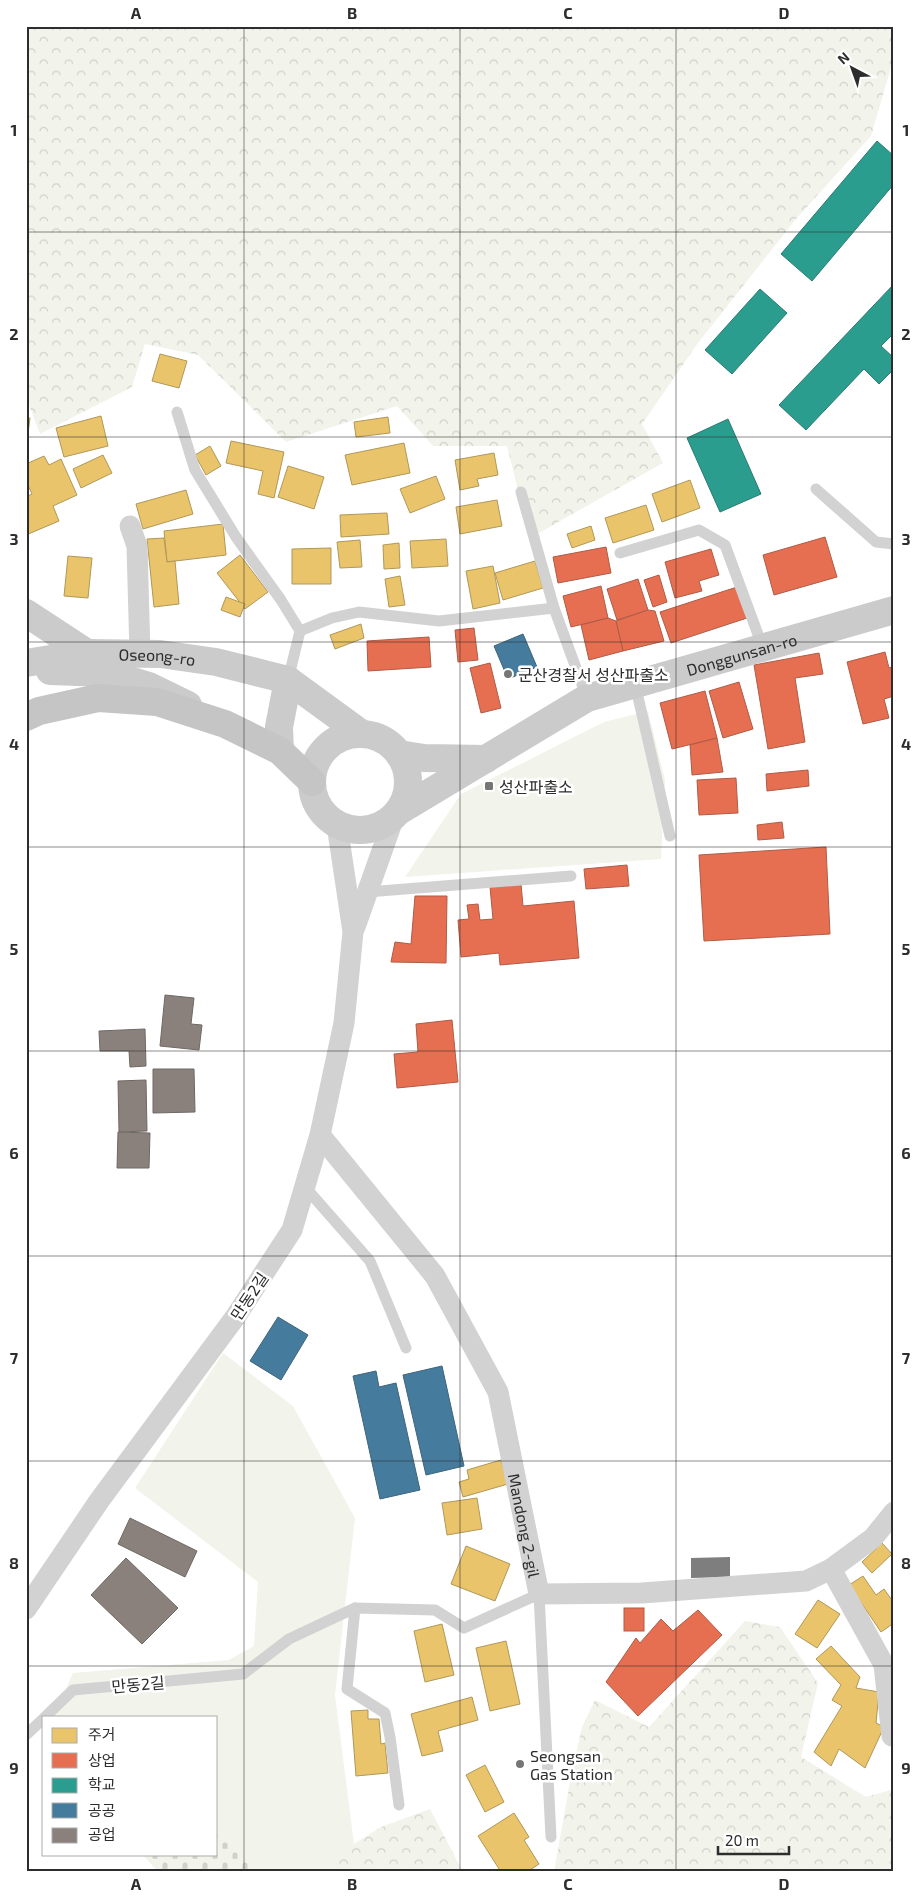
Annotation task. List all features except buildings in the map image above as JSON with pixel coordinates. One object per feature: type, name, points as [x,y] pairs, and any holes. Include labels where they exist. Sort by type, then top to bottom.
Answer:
[{"type":"main road","name":"Donggunsan-ro","points":[[396,814],[587,698],[894,610]]},
{"type":"main road","points":[[26,613],[87,653]]},
{"type":"main road","name":"Oseong-ro","points":[[26,663],[87,653],[160,654],[216,662],[288,680]]},
{"type":"main road","points":[[26,671],[107,673],[149,686],[280,751],[312,782]]},
{"type":"main road","points":[[280,751],[279,727],[288,680],[362,734]]},
{"type":"main road","points":[[26,717],[39,711],[98,698],[157,702],[225,724]]},
{"type":"main road","points":[[362,734],[376,736],[388,743],[400,754],[406,768],[409,783],[406,798],[396,814],[377,828],[357,831],[337,825],[324,814],[315,799],[312,782],[314,767],[322,753],[333,743],[347,736],[362,734]]},
{"type":"main road","points":[[400,754],[424,758],[486,759]]},
{"type":"street","points":[[130,526],[137,546],[140,654]]},
{"type":"street","points":[[353,932],[396,814]]},
{"type":"street","points":[[337,825],[345,868],[353,932]]},
{"type":"street","name":"만동2길","points":[[26,1610],[100,1501],[236,1316],[292,1230],[320,1135],[344,1023],[353,932]]},
{"type":"street","name":"Mandong 2-gil","points":[[320,1135],[435,1276],[498,1392],[539,1594],[642,1593],[806,1581],[831,1569],[873,1538],[894,1512]]},
{"type":"street","points":[[831,1569],[884,1665],[892,1736]]},
{"type":"lane","points":[[177,412],[195,470],[236,537],[281,600],[300,631],[288,680]]},
{"type":"lane","points":[[816,489],[876,542],[894,544]]},
{"type":"lane","points":[[521,492],[554,608],[587,698]]},
{"type":"lane","points":[[620,553],[700,530],[724,545],[763,648]]},
{"type":"lane","points":[[300,631],[332,618],[359,612],[439,621],[554,608]]},
{"type":"lane","points":[[635,684],[670,836]]},
{"type":"lane","points":[[367,892],[571,876]]},
{"type":"lane","points":[[305,1187],[370,1261],[406,1348]]},
{"type":"lane","points":[[539,1594],[551,1837]]},
{"type":"lane","name":"만동2길","points":[[46,1716],[73,1690],[243,1674],[289,1639],[355,1608],[435,1610],[464,1628],[539,1594]]},
{"type":"lane","points":[[355,1608],[347,1689],[384,1713],[390,1737],[399,1805]]},
{"type":"lane","name":"만동2길","points":[[26,1735],[42,1720]]},
{"type":"green space","points":[[26,26],[894,26],[894,57],[871,136],[796,219],[698,343],[642,424],[663,463],[530,538],[507,446],[433,446],[397,406],[286,442],[198,355],[145,344],[132,387],[40,434],[26,397]]},
{"type":"green space","points":[[648,711],[665,780],[661,859],[405,877],[461,794],[604,722]]},
{"type":"green space","points":[[223,1353],[293,1406],[355,1518],[335,1695],[354,1844],[325,1872],[266,1872],[218,1831],[218,1716],[54,1716],[73,1673],[229,1660],[254,1646],[258,1582],[135,1488]]},
{"type":"green space","points":[[745,1621],[780,1627],[818,1683],[801,1757],[866,1797],[894,1789],[894,1872],[554,1872],[571,1776],[582,1727],[595,1700],[649,1727]]},
{"type":"green space","points":[[430,1809],[463,1872],[325,1872],[354,1844],[381,1827]]},
{"type":"green space","points":[[218,1831],[266,1872],[158,1872],[144,1856],[218,1856]]},
{"type":"place","name":"군산경찰서 성산파출소","points":[[508,674]]},
{"type":"place","name":"성산파출소","points":[[489,786]]},
{"type":"place","name":"Seongsan Gas Station","points":[[520,1764]]}]
